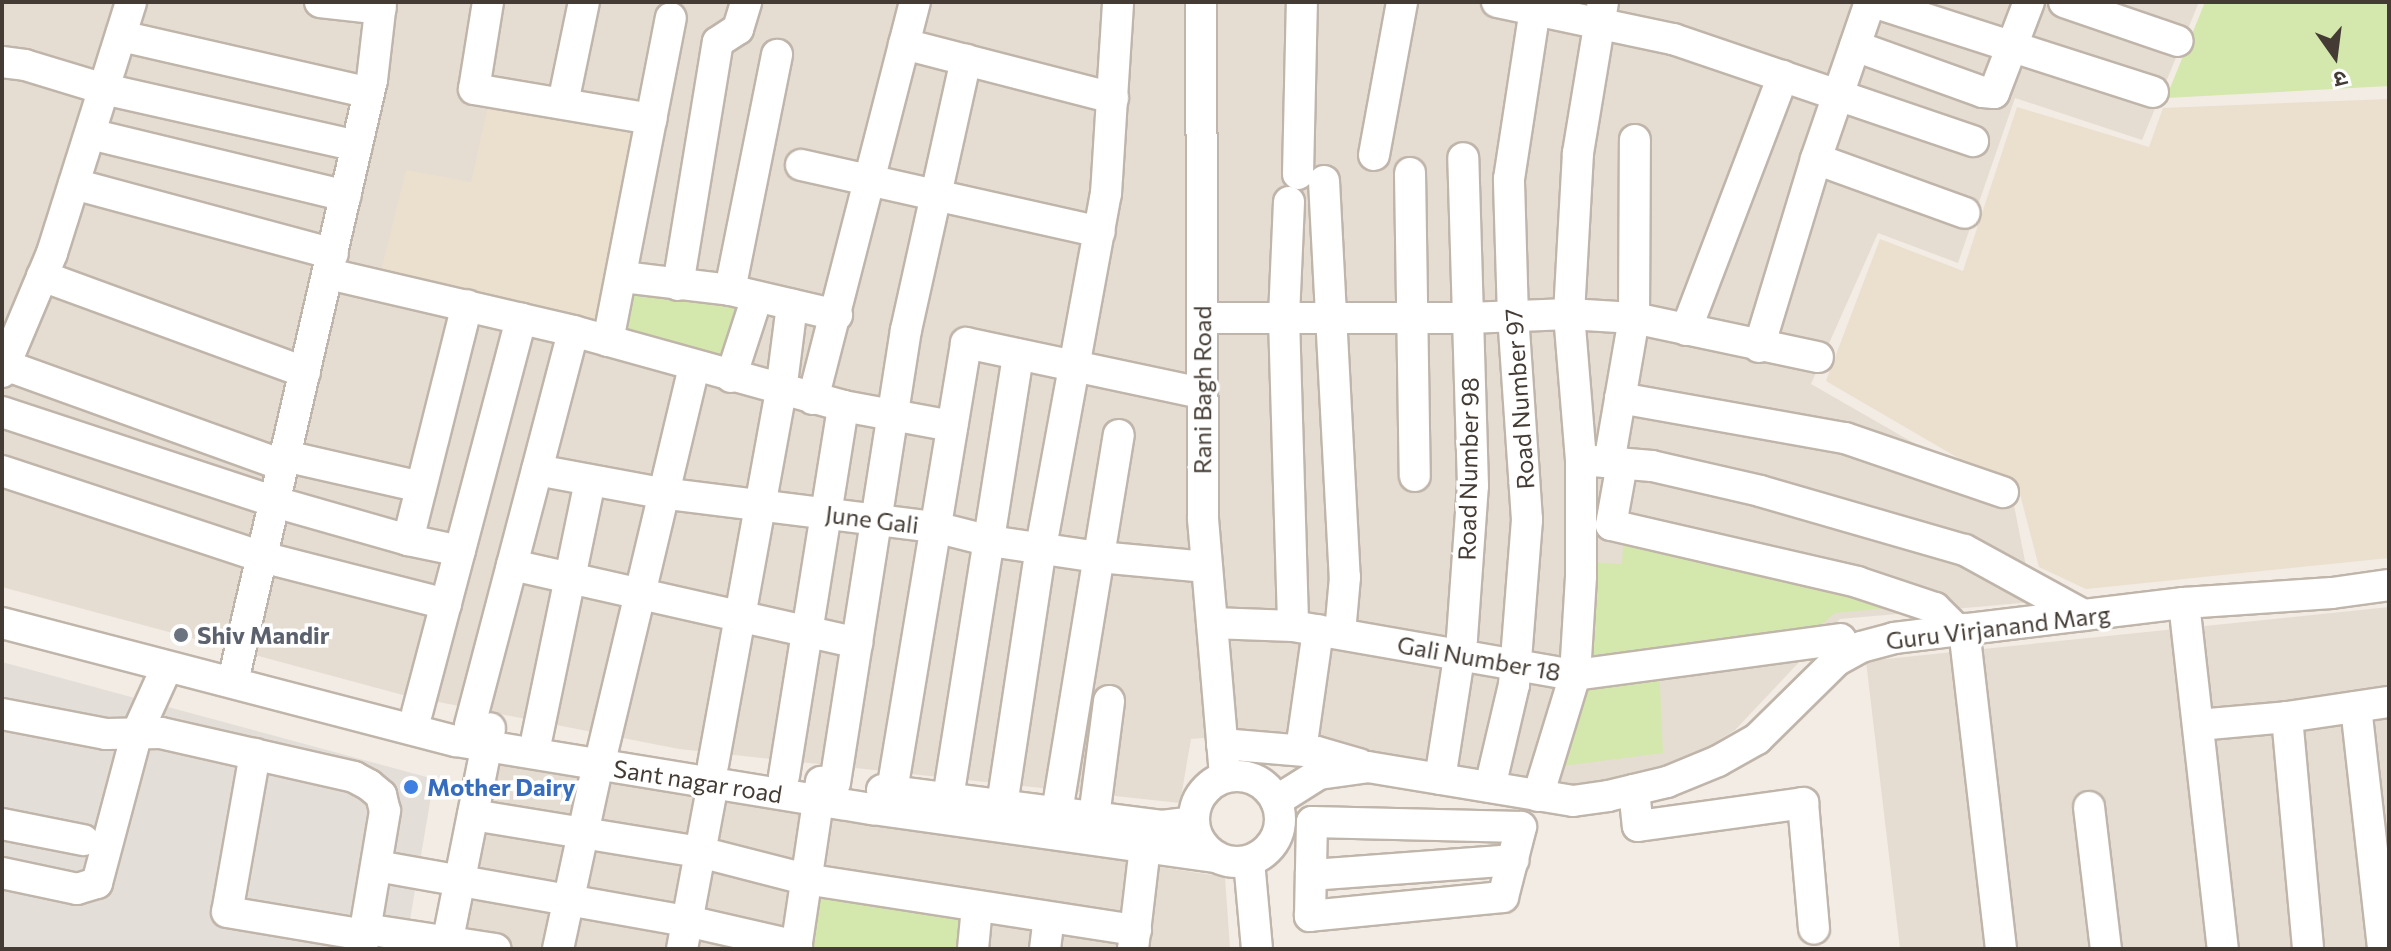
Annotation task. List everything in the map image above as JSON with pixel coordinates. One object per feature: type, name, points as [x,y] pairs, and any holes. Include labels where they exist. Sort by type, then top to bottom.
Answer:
[{"type":"street","points":[[131,2],[42,276],[3,367],[284,461],[421,487]]},
{"type":"street","points":[[236,668],[369,93],[381,5],[320,2]]},
{"type":"street","points":[[488,2],[474,89],[651,119]]},
{"type":"street","points":[[563,103],[584,2]]},
{"type":"street","points":[[678,285],[718,42],[738,29],[746,2]]},
{"type":"street","points":[[813,399],[915,2]]},
{"type":"street","points":[[1002,805],[1041,547],[1100,232],[1113,98],[1118,2]]},
{"type":"street","name":"Rani Bagh Road","points":[[1201,2],[1203,519],[1225,777]]},
{"type":"street","points":[[1301,750],[1317,630],[1284,318],[1303,186],[1302,2]]},
{"type":"street","points":[[1374,155],[1402,2]]},
{"type":"street","points":[[1497,2],[1535,9],[1602,12],[1973,141]]},
{"type":"street","points":[[1759,347],[1816,159],[1871,2],[2153,92]]},
{"type":"street","points":[[1855,46],[1990,94],[1998,89],[2029,2]]},
{"type":"street","points":[[2064,2],[2178,41]]},
{"type":"street","name":"Road Number 97","points":[[1490,787],[1516,664],[1527,520],[1513,317],[1509,179],[1535,9]]},
{"type":"street","points":[[1602,12],[1578,153],[1569,314],[1604,462],[1611,525],[1857,582],[1935,608],[1960,630],[2001,949]]},
{"type":"street","points":[[608,341],[623,277],[671,18]]},
{"type":"street","points":[[121,36],[369,93]]},
{"type":"street","points":[[904,44],[1113,98]]},
{"type":"street","points":[[731,377],[777,55]]},
{"type":"street","points":[[377,866],[568,901],[685,935],[797,947],[805,879],[857,643],[906,330],[966,60]]},
{"type":"street","points":[[2,62],[25,65],[104,89],[357,146]]},
{"type":"street","points":[[1686,330],[1783,76]]},
{"type":"street","points":[[90,134],[346,196]]},
{"type":"street","points":[[1538,796],[1575,675],[1581,576],[1634,318],[1635,140]]},
{"type":"street","name":"Road Number 98","points":[[1440,779],[1460,653],[1473,486],[1463,158]]},
{"type":"street","points":[[1816,159],[1965,213]]},
{"type":"street","points":[[801,165],[937,198],[1100,232]]},
{"type":"street","points":[[1410,173],[1415,476]]},
{"type":"street","points":[[74,184],[467,305],[573,331],[813,399],[952,426]]},
{"type":"street","points":[[1303,186],[1330,317],[1345,577],[1317,630]]},
{"type":"street","points":[[42,276],[305,372]]},
{"type":"street","points":[[623,277],[743,294],[837,315]]},
{"type":"street","points":[[408,540],[467,305]]},
{"type":"street","points":[[685,935],[781,391],[792,305]]},
{"type":"street","points":[[1202,318],[1468,318],[1569,314],[1634,318],[1759,347],[1818,357]]},
{"type":"street","points":[[417,713],[521,318]]},
{"type":"street","points":[[447,944],[473,815],[482,733],[512,565],[573,331]]},
{"type":"street","points":[[892,791],[966,343],[1077,364],[1202,393]]},
{"type":"street","points":[[948,798],[1018,354]]},
{"type":"street","points":[[558,949],[661,493],[694,366]]},
{"type":"street","points":[[1620,398],[1845,438],[2003,492]]},
{"type":"street","points":[[784,776],[843,406]]},
{"type":"street","points":[[2,412],[275,502],[408,540],[460,551]]},
{"type":"street","points":[[1057,812],[1119,435]]},
{"type":"street","points":[[1604,462],[1652,466],[1760,491],[1965,550],[2083,615]]},
{"type":"street","name":"June Gali","points":[[537,470],[661,493],[935,527],[990,541],[1099,557],[1207,567]]},
{"type":"street","points":[[2,471],[262,557],[446,604]]},
{"type":"street","points":[[537,737],[590,480]]},
{"type":"street","points":[[512,565],[857,643]]},
{"type":"street","name":"Guru Virjanand Marg","points":[[1222,744],[1301,750],[1368,767],[1573,801],[1667,782],[1718,761],[1757,739],[1836,661],[1861,647],[1894,638],[2184,603],[2332,593],[2389,585]]},
{"type":"street","points":[[2184,603],[2223,949]]},
{"type":"street","name":"Sant nagar road","points":[[2,605],[417,713],[482,733],[537,737],[600,756]]},
{"type":"street","name":"Sant nagar road","points":[[2,623],[167,667],[600,756],[824,788],[1145,847],[1216,857]]},
{"type":"street","name":"Gali Number 18","points":[[1212,623],[1317,630],[1575,675],[1841,639]]},
{"type":"street","points":[[2,873],[77,889],[97,883],[137,733],[167,667]]},
{"type":"street","points":[[1094,817],[1109,701]]},
{"type":"street","points":[[2198,725],[2287,717],[2389,702]]},
{"type":"street","points":[[2356,707],[2383,949]]},
{"type":"street","points":[[2,714],[106,734],[161,733],[354,777],[381,795],[385,811],[364,938]]},
{"type":"street","points":[[2287,717],[2308,949]]},
{"type":"street","points":[[255,754],[227,912],[364,938],[495,949]]},
{"type":"street","name":"Guru Virjanand Marg","points":[[1281,797],[1319,774],[1368,767]]},
{"type":"street","name":"Sant nagar road","points":[[713,774],[784,776],[824,788],[892,791],[1162,826],[1193,822]]},
{"type":"street","points":[[1281,797],[1281,824],[1275,840],[1266,852],[1249,861],[1234,863],[1216,857],[1198,839],[1193,822],[1199,797],[1210,784],[1239,775],[1259,781],[1281,797],[1312,822],[1521,827],[1503,897],[1310,916],[1312,822]]},
{"type":"street","points":[[1634,790],[1638,826],[1803,803],[1814,929]]},
{"type":"street","points":[[2089,807],[2106,949]]},
{"type":"street","points":[[473,815],[700,852],[805,879],[1049,918],[1135,940],[1145,847]]},
{"type":"street","points":[[2,824],[83,840]]},
{"type":"street","points":[[1311,875],[1513,860]]},
{"type":"street","points":[[1249,861],[1257,949]]},
{"type":"street","points":[[973,949],[977,907]]},
{"type":"street","points":[[1045,949],[1049,918]]},
{"type":"shaded area","points":[[2,2],[1199,2],[1214,737],[1191,739],[1180,803],[679,749],[403,695],[2,587]]},
{"type":"shaded area","points":[[1204,2],[2199,2],[2142,140],[2015,98],[1958,263],[1878,233],[1811,384],[2013,500],[2033,602],[1840,619],[1735,730],[1669,771],[1550,789],[1278,733],[1225,736],[1205,519]]},
{"type":"shaded area","points":[[2389,99],[2389,558],[2086,589],[2039,567],[2020,494],[1826,381],[1880,239],[1963,271],[2017,107],[2149,147],[2163,108]]},
{"type":"shaded area","points":[[489,102],[642,124],[605,326],[381,271],[406,170],[471,182]]},
{"type":"shaded area","points":[[2389,607],[2389,949],[1900,949],[1866,661]]},
{"type":"shaded area","points":[[2,662],[434,779],[405,949],[2,949]]},
{"type":"shaded area","points":[[498,765],[1225,877],[1230,949],[461,949]]},
{"type":"green space","points":[[2205,2],[2389,2],[2389,86],[2166,98]]},
{"type":"green space","points":[[627,280],[751,300],[727,373],[613,341]]},
{"type":"green space","points":[[1624,529],[1918,605],[1835,613],[1794,648],[1659,664],[1663,753],[1547,768],[1588,562],[1622,564]]},
{"type":"green space","points":[[811,894],[970,913],[965,949],[803,949]]},
{"type":"place","name":"Shiv Mandir","points":[[181,635]]},
{"type":"place","name":"Mother Dairy","points":[[411,787]]}]
